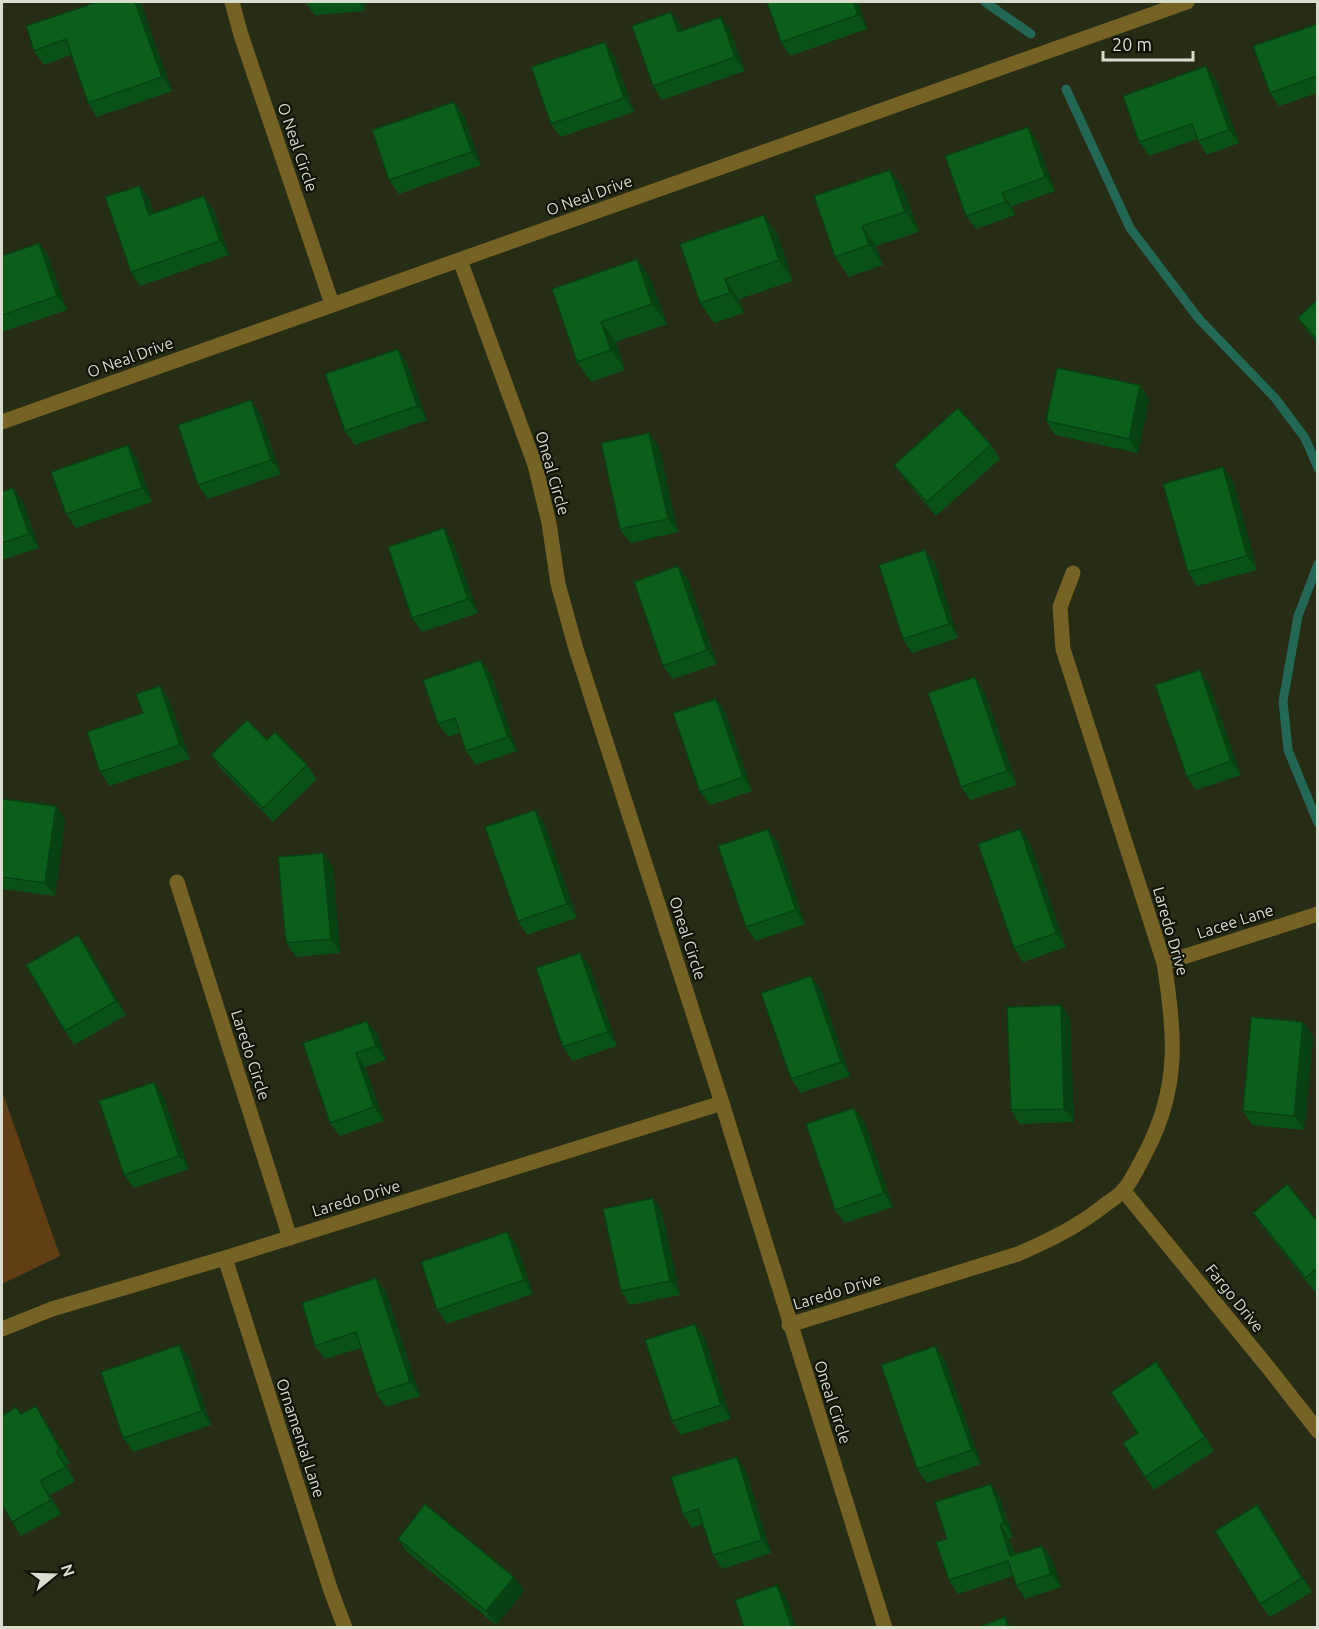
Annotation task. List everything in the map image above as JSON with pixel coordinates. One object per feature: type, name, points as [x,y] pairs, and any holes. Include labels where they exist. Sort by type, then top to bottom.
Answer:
[{"type":"street","name":"O Neal Circle","points":[[232,2],[241,35],[332,304]]},
{"type":"street","name":"O Neal Drive","points":[[2,422],[1187,2]]},
{"type":"street","name":"Oneal Circle","points":[[460,260],[535,465],[549,523],[558,584],[576,649],[722,1103],[885,1628]]},
{"type":"street","name":"Laredo Drive","points":[[789,1324],[1018,1254],[1052,1239],[1087,1220],[1123,1190],[1160,1126],[1168,1094],[1173,1058],[1172,1014],[1164,963],[1063,649],[1060,607],[1073,573]]},
{"type":"street","name":"Laredo Circle","points":[[177,882],[290,1238]]},
{"type":"street","name":"Lacee Lane","points":[[1164,963],[1317,914]]},
{"type":"street","name":"Laredo Drive","points":[[2,1329],[52,1309],[225,1258],[722,1103]]},
{"type":"street","name":"Fargo Drive","points":[[1123,1190],[1264,1362],[1317,1431]]},
{"type":"street","name":"Ornamental Lane","points":[[225,1258],[331,1591],[345,1628]]},
{"type":"shaded area","points":[[2,1091],[60,1256],[2,1284]]},
{"type":"building","points":[[97,2],[135,2],[162,77],[88,103],[66,39],[34,51],[26,26]]},
{"type":"building","points":[[767,2],[853,2],[858,15],[781,42]]},
{"type":"building","points":[[671,12],[678,32],[721,17],[735,57],[653,86],[632,26]]},
{"type":"building","points":[[1317,24],[1317,76],[1270,93],[1253,46]]},
{"type":"building","points":[[605,42],[624,98],[551,124],[531,67]]},
{"type":"building","points":[[1206,66],[1229,130],[1198,141],[1192,124],[1139,142],[1123,96]]},
{"type":"building","points":[[454,102],[472,152],[389,180],[372,130]]},
{"type":"building","points":[[1028,127],[1045,177],[1002,193],[1006,202],[966,216],[945,156]]},
{"type":"building","points":[[890,170],[905,212],[862,226],[869,245],[835,257],[814,196]]},
{"type":"building","points":[[139,186],[149,215],[204,196],[220,241],[131,272],[105,197]]},
{"type":"building","points":[[764,215],[779,260],[725,279],[730,293],[700,303],[680,244]]},
{"type":"building","points":[[39,243],[57,296],[2,315],[2,256]]},
{"type":"building","points":[[637,259],[652,304],[601,322],[611,350],[577,362],[552,289]]},
{"type":"building","points":[[1317,300],[1317,340],[1298,318]]},
{"type":"building","points":[[398,349],[417,406],[345,431],[325,374]]},
{"type":"building","points":[[1057,368],[1140,385],[1129,439],[1046,421]]},
{"type":"building","points":[[251,400],[271,460],[198,485],[178,425]]},
{"type":"building","points":[[958,408],[991,445],[927,502],[894,465]]},
{"type":"building","points":[[649,433],[668,519],[620,529],[601,443]]},
{"type":"building","points":[[128,445],[142,488],[66,514],[51,472]]},
{"type":"building","points":[[1223,467],[1247,556],[1188,572],[1163,484]]},
{"type":"building","points":[[13,488],[29,534],[2,543],[2,492]]},
{"type":"building","points":[[444,528],[468,599],[412,618],[388,547]]},
{"type":"building","points":[[925,550],[949,624],[903,639],[879,565]]},
{"type":"building","points":[[678,566],[707,650],[663,666],[634,582]]},
{"type":"building","points":[[481,660],[508,737],[466,751],[455,718],[438,724],[423,680]]},
{"type":"building","points":[[1200,670],[1231,761],[1187,777],[1155,685]]},
{"type":"building","points":[[975,677],[1007,771],[961,787],[928,693]]},
{"type":"building","points":[[160,686],[180,745],[100,772],[87,732],[143,713],[136,694]]},
{"type":"building","points":[[716,699],[743,777],[700,792],[673,713]]},
{"type":"building","points":[[247,720],[267,740],[275,732],[307,765],[263,808],[211,755]]},
{"type":"building","points":[[2,799],[56,806],[45,883],[2,877]]},
{"type":"building","points":[[535,810],[567,904],[518,921],[485,827]]},
{"type":"building","points":[[768,829],[796,910],[746,927],[718,846]]},
{"type":"building","points":[[1020,829],[1056,933],[1014,948],[978,844]]},
{"type":"building","points":[[323,853],[331,939],[286,943],[278,857]]},
{"type":"building","points":[[78,935],[116,1001],[65,1031],[26,965]]},
{"type":"building","points":[[580,953],[608,1032],[563,1047],[536,968]]},
{"type":"building","points":[[811,976],[841,1062],[791,1079],[761,993]]},
{"type":"building","points":[[1061,1005],[1064,1109],[1011,1110],[1007,1007]]},
{"type":"building","points":[[1251,1017],[1303,1022],[1294,1116],[1243,1111]]},
{"type":"building","points":[[367,1021],[376,1046],[356,1053],[374,1107],[330,1123],[303,1043]]},
{"type":"building","points":[[154,1082],[179,1156],[124,1175],[99,1101]]},
{"type":"building","points":[[854,1108],[884,1193],[835,1210],[806,1124]]},
{"type":"building","points":[[1287,1184],[1317,1221],[1317,1268],[1306,1278],[1253,1213]]},
{"type":"building","points":[[653,1198],[670,1281],[621,1291],[603,1209]]},
{"type":"building","points":[[507,1232],[524,1280],[437,1310],[421,1262]]},
{"type":"building","points":[[376,1278],[410,1382],[376,1393],[356,1332],[315,1346],[302,1303]]},
{"type":"building","points":[[695,1324],[721,1405],[672,1421],[645,1340]]},
{"type":"building","points":[[179,1345],[202,1411],[123,1438],[101,1372]]},
{"type":"building","points":[[935,1346],[972,1450],[917,1469],[881,1365]]},
{"type":"building","points":[[1156,1362],[1205,1437],[1145,1477],[1123,1443],[1138,1433],[1111,1392]]},
{"type":"building","points":[[36,1406],[60,1449],[56,1451],[66,1467],[40,1481],[51,1500],[12,1522],[2,1504],[2,1416],[16,1407],[21,1414]]},
{"type":"building","points":[[737,1457],[762,1540],[713,1555],[698,1509],[683,1514],[671,1477]]},
{"type":"building","points":[[991,1484],[1004,1523],[1000,1524],[1010,1556],[1042,1546],[1051,1574],[1016,1585],[1008,1561],[949,1580],[936,1542],[947,1539],[935,1502]]},
{"type":"building","points":[[425,1504],[514,1577],[486,1611],[398,1539]]},
{"type":"building","points":[[1257,1505],[1302,1578],[1260,1604],[1215,1531]]},
{"type":"building","points":[[777,1585],[792,1628],[744,1628],[735,1600]]},
{"type":"building","points":[[1005,1617],[1008,1628],[976,1628]]},
{"type":"waterway","points":[[985,2],[1031,34]]},
{"type":"waterway","points":[[1066,89],[1130,228],[1199,319],[1275,398],[1305,438],[1318,468]]},
{"type":"waterway","points":[[1318,564],[1298,616],[1283,701],[1288,750],[1318,823]]}]
